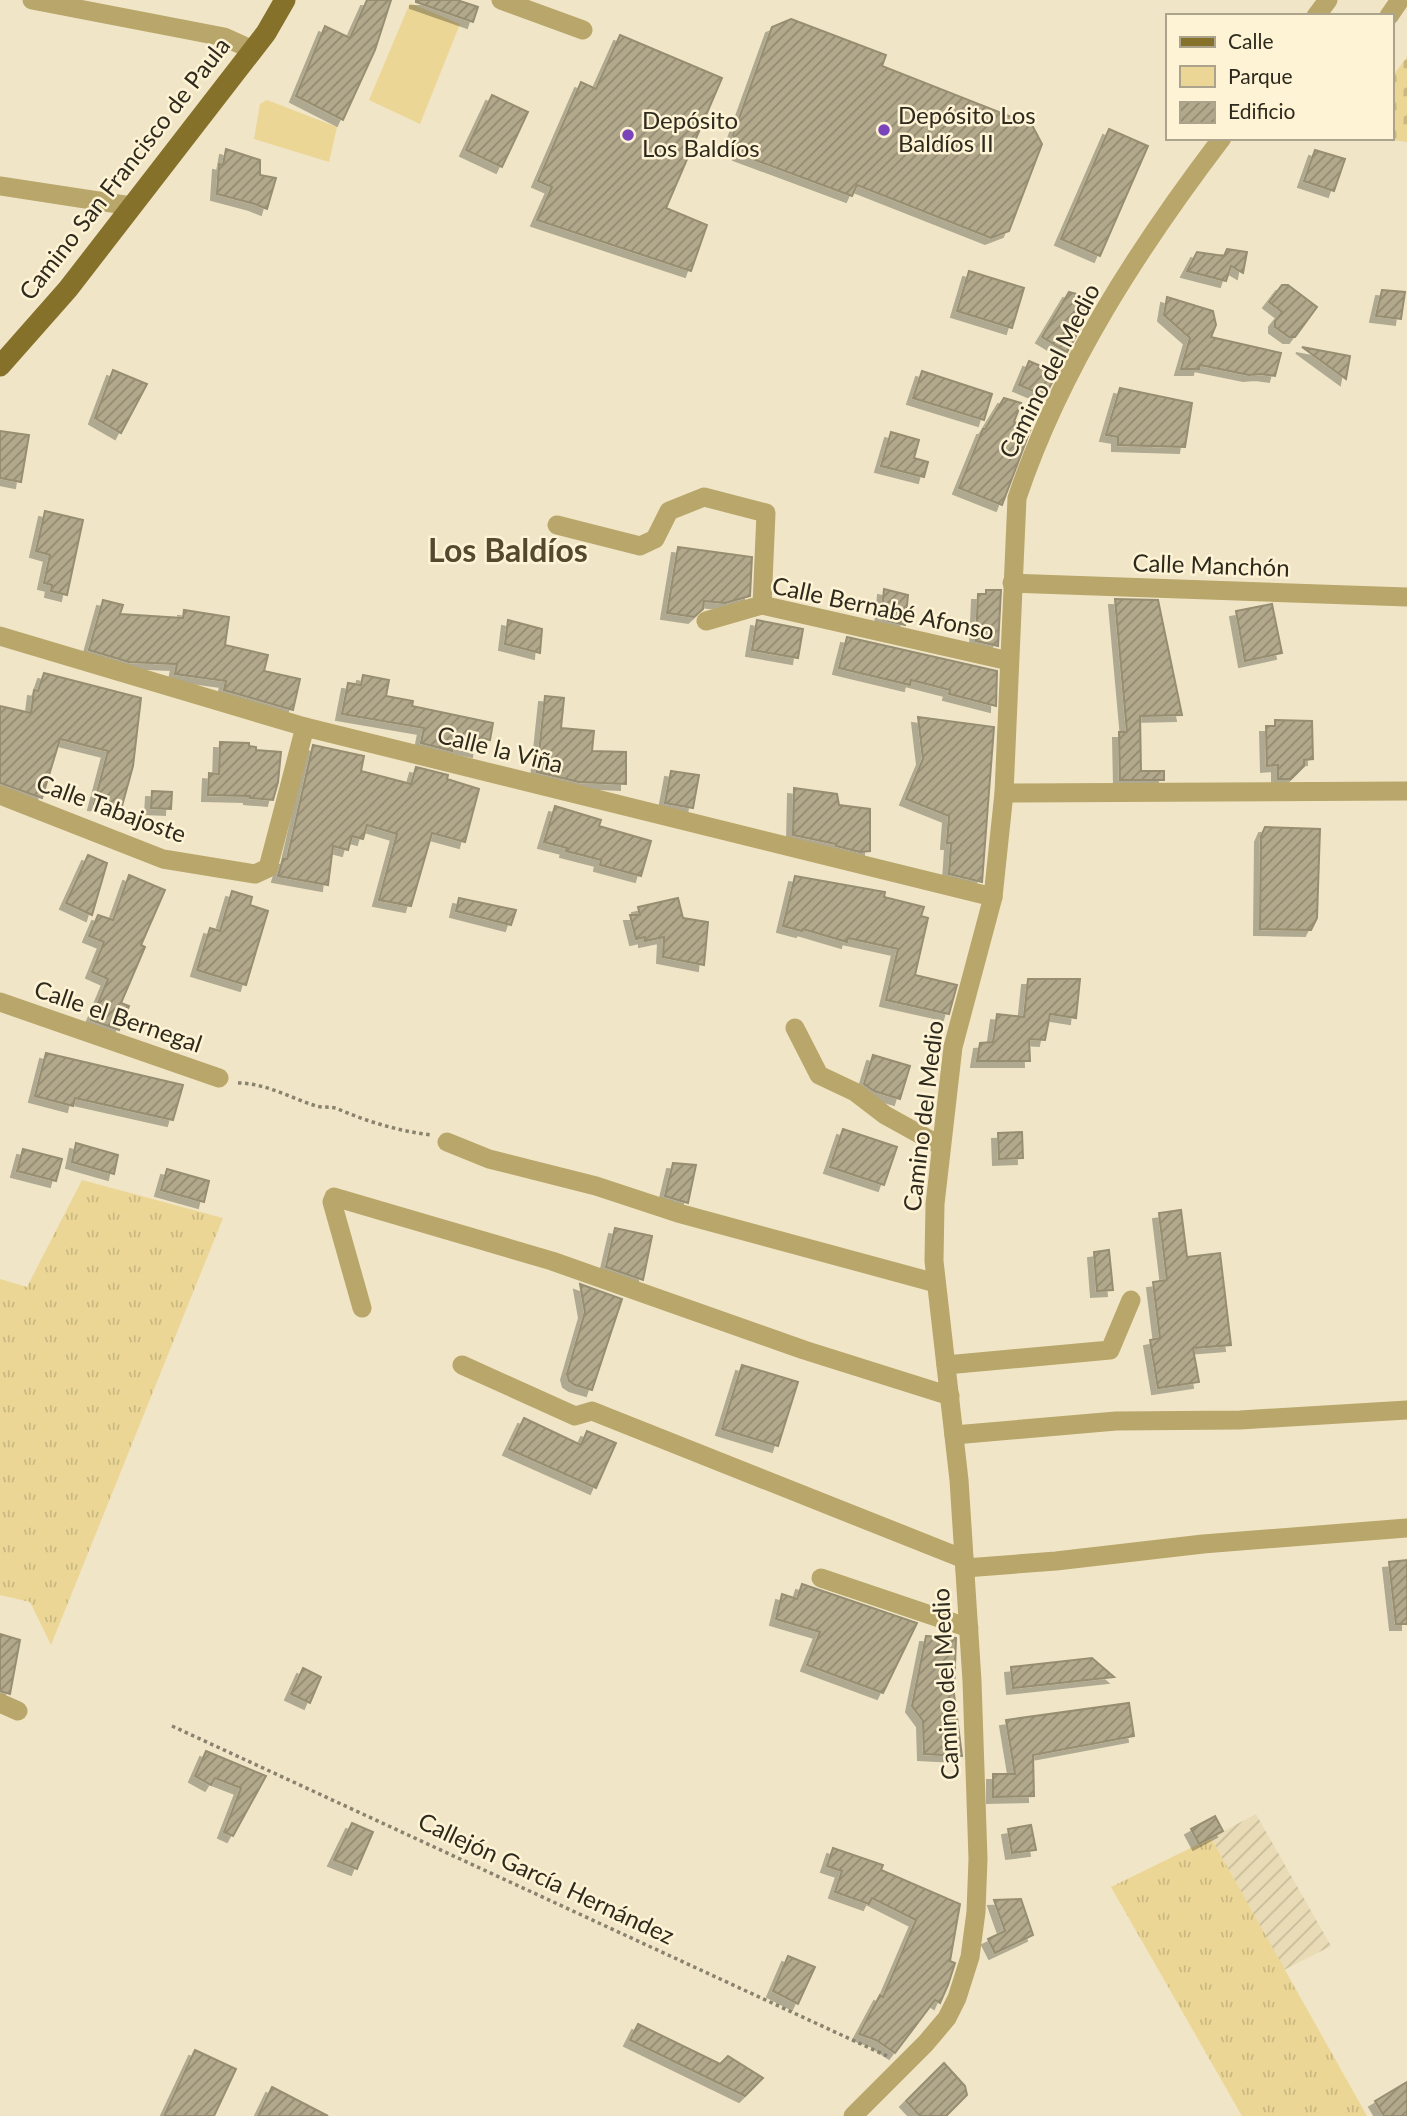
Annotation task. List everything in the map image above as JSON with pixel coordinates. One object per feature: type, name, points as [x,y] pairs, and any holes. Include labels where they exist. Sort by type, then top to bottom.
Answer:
[{"type":"main road","name":"Camino San Francisco de Paula","points":[[0,366],[68,289],[266,33],[285,0]]},
{"type":"street","points":[[32,0],[224,37],[253,50]]},
{"type":"street","points":[[501,0],[583,30]]},
{"type":"street","points":[[1317,14],[1328,0]]},
{"type":"street","name":"Camino del Medio","points":[[853,2116],[947,2018],[957,1998],[970,1957],[976,1912],[978,1858],[969,1628],[954,1435],[936,1283],[935,1204],[953,1047],[993,897],[1004,793],[1017,498],[1046,422],[1107,306],[1150,237],[1221,140]]},
{"type":"street","points":[[0,186],[131,206]]},
{"type":"street","points":[[557,525],[640,546],[655,539],[669,510],[704,496],[766,513],[762,605]]},
{"type":"street","name":"Calle Manchón","points":[[1013,583],[1407,597]]},
{"type":"street","name":"Calle Bernabé Afonso","points":[[706,621],[762,605],[1009,661]]},
{"type":"street","name":"Calle la Viña","points":[[0,636],[305,727],[993,897]]},
{"type":"street","name":"Calle Tabajoste","points":[[0,794],[163,859],[254,874],[268,869],[305,727]]},
{"type":"street","points":[[1004,793],[1407,791]]},
{"type":"street","name":"Calle el Bernegal","points":[[0,1002],[219,1079]]},
{"type":"street","points":[[795,1028],[819,1075],[855,1092],[885,1115],[941,1146]]},
{"type":"street","points":[[447,1142],[489,1159],[596,1186],[678,1213],[936,1283]]},
{"type":"street","points":[[362,1308],[332,1202],[334,1197],[552,1261],[804,1350],[950,1396]]},
{"type":"street","points":[[946,1365],[1110,1350],[1131,1300]]},
{"type":"street","points":[[462,1364],[575,1416],[592,1411],[965,1564],[1056,1561],[1203,1544],[1407,1528]]},
{"type":"street","points":[[954,1435],[1116,1421],[1240,1420],[1407,1410]]},
{"type":"street","points":[[821,1578],[969,1628]]},
{"type":"path","points":[[219,1079],[228,1083],[245,1083],[274,1090],[404,1132],[441,1136],[447,1142]]},
{"type":"path","name":"Callejón García Hernández","points":[[172,1726],[875,2049],[904,2065]]},
{"type":"shaded area","points":[[1256,1814],[1331,1946],[1284,1970],[1211,1838]]},
{"type":"green space","points":[[410,3],[460,24],[420,124],[369,100]]},
{"type":"green space","points":[[1407,57],[1407,142],[1393,140],[1393,75]]},
{"type":"green space","points":[[267,100],[337,127],[329,162],[254,139],[260,104]]},
{"type":"green space","points":[[82,1180],[223,1218],[51,1645],[30,1602],[0,1595],[0,1279],[27,1287]]},
{"type":"green space","points":[[1211,1838],[1367,2116],[1242,2116],[1111,1887]]},
{"type":"building","points":[[367,0],[391,0],[375,50],[343,120],[296,96],[325,26],[350,38]]},
{"type":"building","points":[[416,0],[457,0],[478,7],[473,22]]},
{"type":"building","name":"Depósito Los Baldíos II","points":[[791,19],[886,55],[882,66],[1032,125],[1042,144],[1009,231],[991,238],[857,185],[852,196],[739,154],[733,135],[772,27]]},
{"type":"building","name":"Depósito Los Baldíos","points":[[620,35],[722,78],[666,208],[707,225],[691,271],[537,220],[552,187],[538,181],[581,82],[596,89]]},
{"type":"building","points":[[492,95],[528,112],[502,167],[466,150]]},
{"type":"building","points":[[1109,129],[1148,146],[1100,256],[1061,239]]},
{"type":"building","points":[[226,149],[260,160],[260,175],[276,178],[267,209],[217,194],[219,164],[223,165]]},
{"type":"building","points":[[1315,150],[1345,159],[1334,191],[1304,181]]},
{"type":"building","points":[[1227,249],[1247,252],[1243,273],[1231,266],[1226,281],[1187,271],[1197,252],[1224,256]]},
{"type":"building","points":[[969,271],[1024,288],[1012,328],[957,311]]},
{"type":"building","points":[[1282,285],[1288,285],[1317,307],[1295,337],[1289,337],[1275,327],[1275,321],[1282,312],[1269,302]]},
{"type":"building","points":[[1382,290],[1405,292],[1401,319],[1376,316]]},
{"type":"building","points":[[1069,292],[1088,297],[1082,319],[1085,320],[1067,352],[1042,337]]},
{"type":"building","points":[[1167,297],[1213,311],[1216,325],[1211,337],[1281,353],[1275,376],[1249,375],[1200,365],[1199,369],[1181,369],[1190,338],[1164,315]]},
{"type":"building","points":[[1302,347],[1350,356],[1346,379]]},
{"type":"building","points":[[1029,361],[1057,373],[1045,396],[1019,385]]},
{"type":"building","points":[[113,370],[147,384],[121,433],[95,418]]},
{"type":"building","points":[[922,371],[992,394],[984,420],[913,398]]},
{"type":"building","points":[[1120,388],[1192,403],[1185,447],[1118,445],[1118,437],[1106,435]]},
{"type":"building","points":[[1004,398],[1021,403],[1014,422],[1031,428],[1002,505],[959,488],[983,429]]},
{"type":"building","points":[[0,431],[29,435],[21,482],[0,478]]},
{"type":"building","points":[[891,432],[919,440],[914,458],[928,462],[924,477],[881,466]]},
{"type":"building","points":[[45,511],[83,520],[67,595],[51,591],[52,585],[44,583],[50,555],[36,551]]},
{"type":"building","points":[[678,547],[752,557],[750,596],[725,603],[704,601],[703,609],[694,617],[667,613]]},
{"type":"building","points":[[884,589],[908,595],[905,625],[881,619]]},
{"type":"building","points":[[986,590],[1001,590],[998,646],[976,641],[978,594],[986,594]]},
{"type":"building","points":[[1115,599],[1158,600],[1182,715],[1140,716],[1141,771],[1164,771],[1164,780],[1120,780],[1119,732],[1127,732]]},
{"type":"building","points":[[103,600],[123,605],[120,614],[183,618],[184,610],[229,617],[225,645],[268,655],[264,671],[300,679],[293,710],[224,690],[226,681],[175,674],[177,664],[129,662],[89,650]]},
{"type":"building","points":[[1272,604],[1282,653],[1245,661],[1236,611]]},
{"type":"building","points":[[508,620],[542,629],[540,653],[505,644]]},
{"type":"building","points":[[757,620],[803,629],[798,658],[752,650]]},
{"type":"building","points":[[847,637],[997,671],[996,706],[949,694],[950,690],[911,680],[910,685],[839,668]]},
{"type":"building","points":[[44,673],[141,698],[133,766],[122,806],[94,804],[108,751],[60,739],[42,798],[0,783],[0,706],[31,713],[34,690],[38,691]]},
{"type":"building","points":[[363,675],[389,680],[386,696],[413,701],[412,706],[493,723],[490,740],[480,738],[478,751],[453,746],[452,751],[421,743],[424,728],[342,714],[348,683],[361,685]]},
{"type":"building","points":[[545,696],[564,698],[561,728],[594,731],[592,751],[626,752],[626,784],[579,782],[537,772]]},
{"type":"building","points":[[918,717],[994,727],[982,882],[949,874],[949,816],[906,799],[923,759]]},
{"type":"building","points":[[1275,720],[1312,721],[1313,759],[1304,760],[1304,766],[1291,779],[1278,779],[1278,765],[1267,766],[1266,726],[1275,726]]},
{"type":"building","points":[[220,742],[249,743],[249,746],[256,747],[256,750],[281,752],[273,800],[250,796],[208,795],[209,773],[219,774]]},
{"type":"building","points":[[313,745],[364,756],[361,771],[411,784],[416,767],[448,775],[447,779],[479,789],[465,842],[432,833],[411,906],[379,900],[397,834],[367,825],[363,839],[352,836],[348,850],[333,846],[328,885],[278,876],[283,859],[287,859]]},
{"type":"building","points":[[671,771],[699,775],[693,808],[665,803]]},
{"type":"building","points":[[794,788],[837,794],[839,805],[870,809],[870,851],[860,852],[793,835]]},
{"type":"building","points":[[152,791],[172,792],[171,809],[151,808]]},
{"type":"building","points":[[555,806],[601,820],[599,826],[651,841],[641,876],[600,865],[601,860],[544,842]]},
{"type":"building","points":[[1265,827],[1320,829],[1317,918],[1311,930],[1260,929],[1261,836]]},
{"type":"building","points":[[88,855],[107,863],[92,915],[66,903]]},
{"type":"building","points":[[129,875],[165,890],[141,945],[145,947],[121,1003],[129,1006],[119,1030],[91,1020],[108,979],[92,972],[104,942],[89,936],[98,915],[113,920]]},
{"type":"building","points":[[795,876],[885,892],[884,897],[924,907],[921,916],[928,918],[915,975],[957,985],[949,1014],[886,1000],[898,949],[848,938],[847,942],[783,926]]},
{"type":"building","points":[[232,891],[252,897],[250,905],[268,911],[246,985],[197,970],[210,928],[220,931]]},
{"type":"building","points":[[459,898],[516,910],[511,925],[456,911]]},
{"type":"building","points":[[678,898],[683,918],[708,922],[704,965],[663,957],[664,937],[645,941],[645,937],[636,939],[630,915],[640,915],[638,907]]},
{"type":"building","points":[[1028,979],[1080,979],[1076,1018],[1050,1014],[1045,1040],[1029,1039],[1030,1061],[977,1061],[980,1043],[993,1042],[997,1014],[1024,1017]]},
{"type":"building","points":[[46,1053],[183,1085],[173,1120],[75,1098],[73,1106],[35,1096]]},
{"type":"building","points":[[873,1055],[910,1066],[900,1099],[874,1091],[864,1084]]},
{"type":"building","points":[[843,1129],[897,1147],[884,1185],[830,1167]]},
{"type":"building","points":[[1022,1132],[1023,1158],[999,1159],[998,1133]]},
{"type":"building","points":[[76,1143],[118,1155],[114,1174],[72,1162]]},
{"type":"building","points":[[23,1149],[62,1159],[56,1181],[17,1171]]},
{"type":"building","points":[[673,1163],[696,1165],[688,1203],[665,1196]]},
{"type":"building","points":[[167,1169],[209,1181],[204,1202],[161,1190]]},
{"type":"building","points":[[1181,1210],[1187,1257],[1220,1253],[1231,1345],[1193,1348],[1199,1382],[1158,1388],[1150,1340],[1160,1338],[1153,1282],[1167,1280],[1159,1213]]},
{"type":"building","points":[[615,1228],[652,1236],[643,1280],[606,1267]]},
{"type":"building","points":[[1109,1250],[1113,1290],[1097,1291],[1094,1252]]},
{"type":"building","points":[[580,1284],[622,1299],[592,1390],[575,1385],[569,1381],[567,1374],[585,1312]]},
{"type":"building","points":[[742,1365],[798,1382],[778,1446],[722,1429]]},
{"type":"building","points":[[524,1418],[581,1445],[587,1431],[616,1443],[596,1488],[509,1449]]},
{"type":"building","points":[[1407,1560],[1407,1624],[1396,1624],[1389,1562]]},
{"type":"building","points":[[802,1584],[917,1623],[883,1693],[807,1665],[820,1632],[776,1619],[782,1594],[797,1599]]},
{"type":"building","points":[[0,1634],[20,1640],[10,1694],[0,1691]]},
{"type":"building","points":[[926,1636],[956,1638],[954,1694],[962,1756],[924,1754],[923,1721],[912,1706]]},
{"type":"building","points":[[1092,1658],[1114,1677],[1013,1688],[1011,1667]]},
{"type":"building","points":[[303,1668],[321,1677],[310,1703],[291,1694]]},
{"type":"building","points":[[1129,1703],[1134,1736],[1033,1755],[1034,1796],[993,1797],[993,1774],[1015,1774],[1006,1720]]},
{"type":"building","points":[[206,1751],[266,1776],[233,1836],[224,1832],[241,1788],[215,1778],[211,1785],[195,1776]]},
{"type":"building","points":[[1215,1816],[1223,1831],[1199,1844],[1191,1829]]},
{"type":"building","points":[[352,1823],[373,1832],[357,1869],[334,1860]]},
{"type":"building","points":[[1031,1825],[1036,1850],[1012,1853],[1008,1829]]},
{"type":"building","points":[[833,1848],[883,1865],[881,1870],[960,1904],[950,1961],[955,1963],[948,1985],[940,2003],[935,2000],[895,2053],[876,2040],[859,2034],[880,1995],[883,1997],[916,1920],[872,1898],[869,1904],[835,1892],[842,1871],[827,1866]]},
{"type":"building","points":[[1021,1899],[1033,1935],[995,1953],[988,1939],[1005,1931],[994,1900]]},
{"type":"building","points":[[788,1956],[815,1967],[798,2004],[773,1991]]},
{"type":"building","points":[[638,2024],[720,2064],[728,2056],[763,2078],[745,2096],[630,2040]]},
{"type":"building","points":[[195,2050],[236,2069],[214,2116],[164,2116]]},
{"type":"building","points":[[944,2063],[965,2086],[967,2095],[946,2116],[920,2116],[906,2101]]},
{"type":"building","points":[[1407,2082],[1407,2116],[1384,2116],[1375,2101]]},
{"type":"building","points":[[272,2087],[328,2116],[258,2116]]},
{"type":"place","name":"Depósito Los Baldíos II","points":[[884,130]]},
{"type":"place","name":"Depósito Los Baldíos","points":[[628,135]]},
{"type":"district","name":"Los Baldíos","points":[[508,551]]}]
